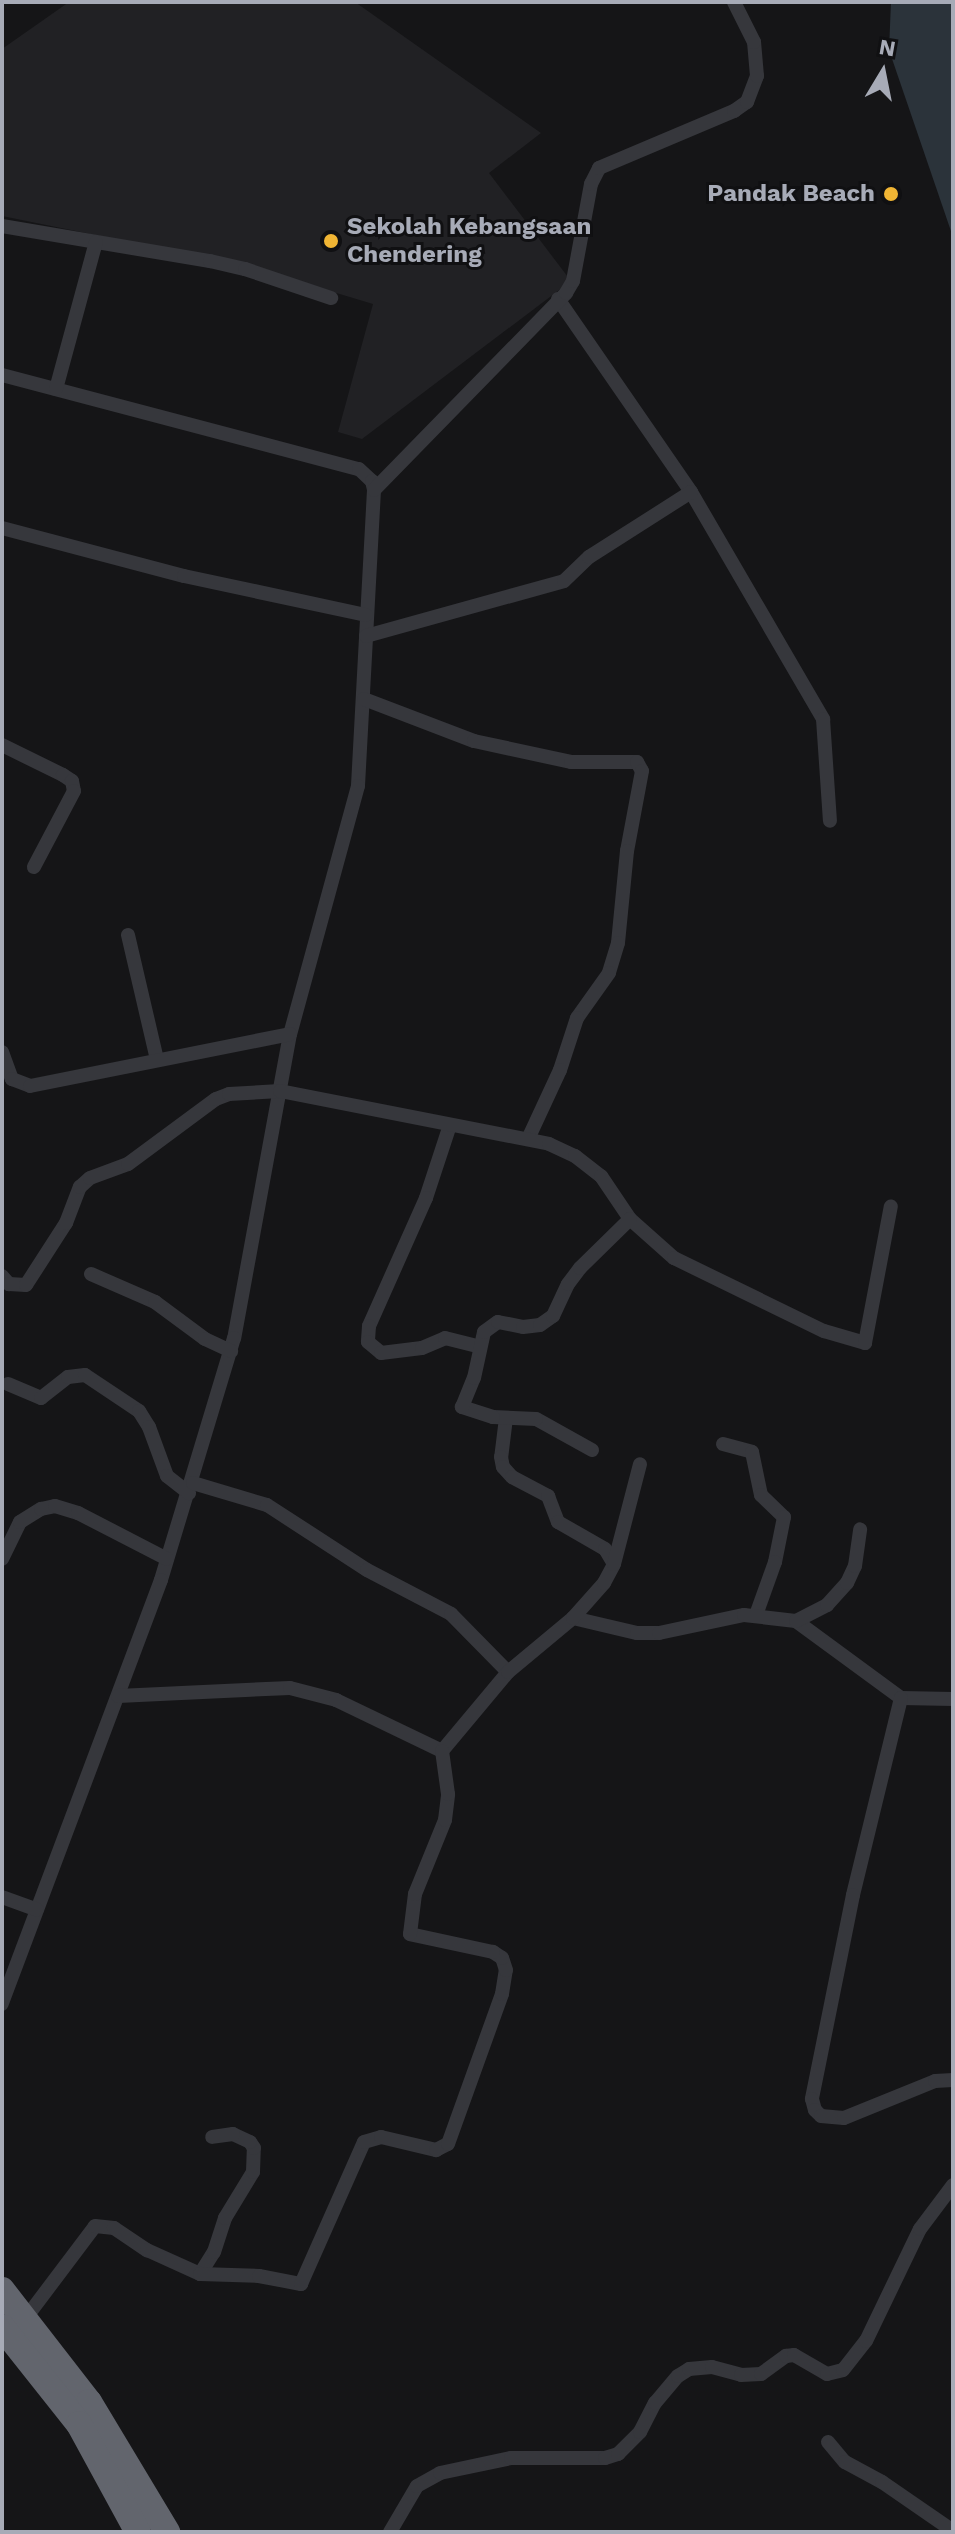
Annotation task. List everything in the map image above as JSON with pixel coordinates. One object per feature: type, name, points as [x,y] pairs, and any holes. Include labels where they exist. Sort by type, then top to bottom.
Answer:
[{"type":"highway","points":[[2,2290],[13,2323],[79,2424],[138,2532]]},
{"type":"highway","points":[[13,2323],[89,2402],[167,2532]]},
{"type":"street","points":[[374,490],[573,281],[591,184],[599,168],[734,111],[747,102],[757,76],[754,42],[734,2]]},
{"type":"street","points":[[2,226],[245,269],[331,298]]},
{"type":"street","points":[[56,389],[96,242]]},
{"type":"street","points":[[558,299],[691,492],[823,719],[830,821]]},
{"type":"street","points":[[2,375],[359,469],[372,481],[374,490],[366,615],[363,749],[356,798],[290,1034],[253,1250],[231,1351],[167,1559],[2,2004]]},
{"type":"street","points":[[366,636],[564,581],[589,557],[691,492]]},
{"type":"street","points":[[2,528],[184,576],[366,615]]},
{"type":"street","points":[[364,699],[474,741],[571,762],[637,762],[642,771],[627,851],[618,943],[609,973],[577,1018],[560,1070],[528,1139]]},
{"type":"street","points":[[2,745],[72,781],[74,791],[34,867]]},
{"type":"street","points":[[128,935],[157,1060]]},
{"type":"street","points":[[2,1052],[12,1079],[30,1086],[290,1034]]},
{"type":"street","points":[[2,1276],[9,1284],[26,1285],[66,1223],[80,1187],[90,1178],[128,1164],[216,1099],[229,1094],[280,1091],[549,1144],[601,1176],[630,1219],[674,1258],[824,1331],[865,1343],[891,1206]]},
{"type":"street","points":[[450,1125],[426,1198],[369,1326],[368,1342],[381,1353],[422,1348],[445,1338],[480,1347]]},
{"type":"street","points":[[592,1450],[536,1419],[506,1418],[462,1407],[484,1332],[493,1324],[540,1325],[553,1316],[574,1276],[630,1219]]},
{"type":"street","points":[[91,1274],[155,1302],[205,1339],[231,1351]]},
{"type":"street","points":[[8,1384],[41,1398],[68,1377],[85,1375],[139,1411],[149,1427],[167,1476],[194,1479],[267,1505],[367,1570],[451,1614],[508,1672]]},
{"type":"street","points":[[506,1418],[501,1457],[503,1467],[512,1477],[548,1496],[558,1522],[590,1537],[605,1549],[614,1564]]},
{"type":"street","points":[[723,1444],[752,1452],[761,1495],[784,1517],[775,1562],[756,1615]]},
{"type":"street","points":[[13,2323],[95,2226],[114,2228],[147,2250],[200,2274],[259,2276],[301,2284],[364,2142],[381,2137],[436,2150],[448,2144],[502,1994],[506,1970],[502,1958],[493,1952],[410,1934],[415,1894],[445,1820],[448,1794],[442,1751],[508,1672],[573,1618],[604,1583],[614,1564],[640,1464]]},
{"type":"street","points":[[2,1559],[20,1522],[41,1509],[55,1506],[78,1513],[167,1559]]},
{"type":"street","points":[[796,1621],[827,1605],[847,1583],[855,1566],[860,1529]]},
{"type":"street","points":[[573,1618],[637,1633],[659,1633],[756,1615],[796,1621],[901,1698],[953,1699]]},
{"type":"street","points":[[118,1696],[290,1688],[336,1700],[442,1751]]},
{"type":"street","points":[[901,1698],[853,1895],[812,2099],[815,2110],[821,2116],[844,2118],[935,2081],[953,2080]]},
{"type":"street","points":[[2,1897],[37,1910]]},
{"type":"street","points":[[200,2274],[214,2252],[225,2218],[253,2172],[254,2148],[250,2142],[233,2134],[212,2137]]},
{"type":"street","points":[[390,2532],[417,2486],[440,2473],[511,2458],[605,2458],[618,2454],[629,2447],[640,2432],[655,2403],[689,2369],[712,2367],[741,2375],[761,2374],[786,2356],[794,2355],[827,2374],[843,2370],[866,2341],[920,2229],[953,2185]]},
{"type":"street","points":[[828,2442],[845,2462],[882,2482],[953,2531]]},
{"type":"shaded area","name":"Sekolah Kebangsaan Chendering","points":[[69,2],[355,2],[541,133],[489,173],[571,281],[362,439],[338,432],[373,304],[243,265],[2,216],[2,49]]},
{"type":"shaded area","points":[[891,2],[953,2],[953,237],[889,50]]},
{"type":"place","name":"Pandak Beach","points":[[891,194]]},
{"type":"place","name":"Sekolah Kebangsaan Chendering","points":[[331,241]]}]
